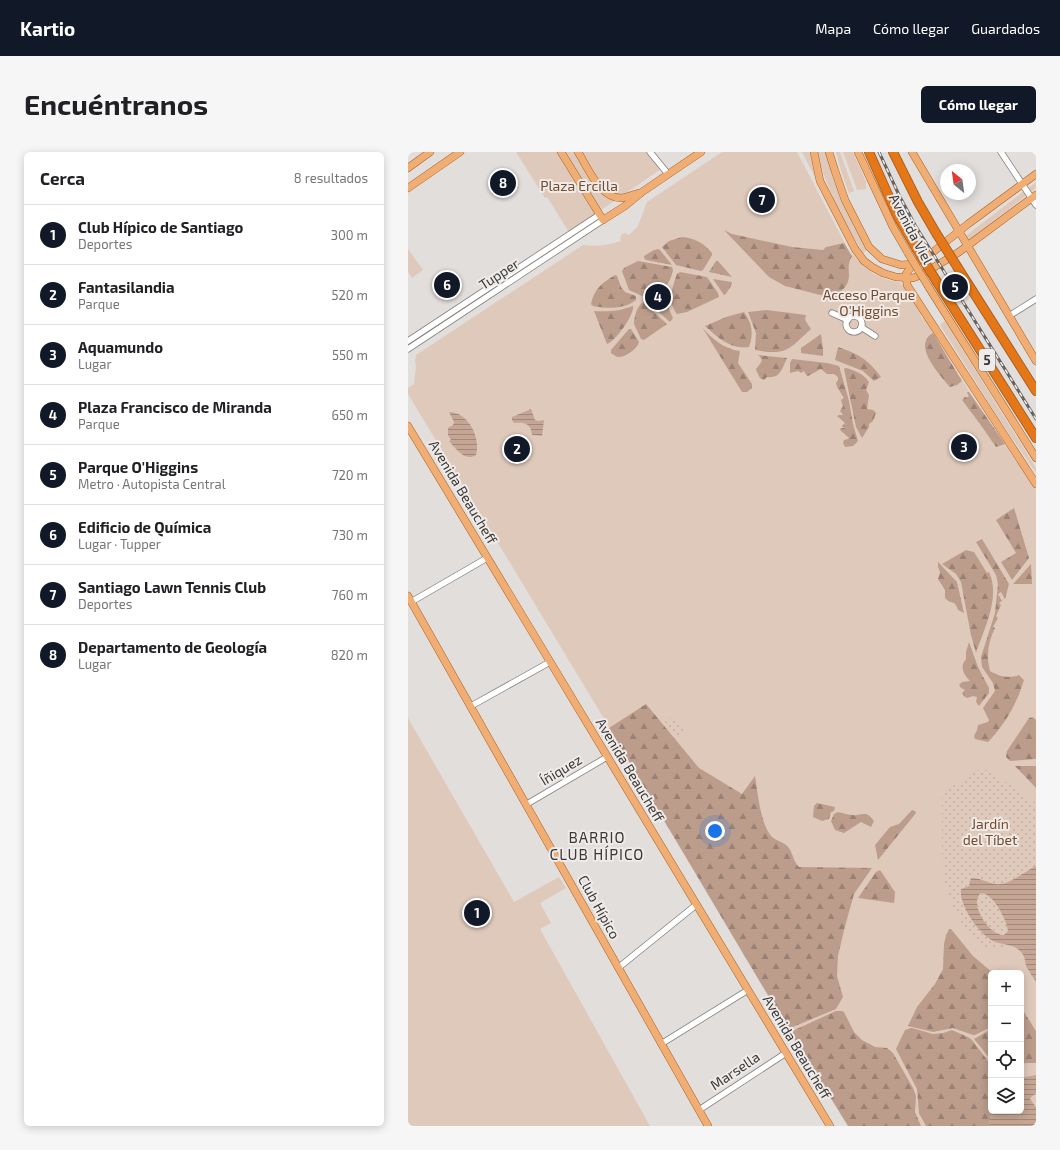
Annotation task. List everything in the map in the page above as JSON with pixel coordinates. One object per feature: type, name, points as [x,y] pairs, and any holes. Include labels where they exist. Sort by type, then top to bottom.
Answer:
[{"type":"highway","name":"5","points":[[869,152],[898,217],[916,248],[1036,438]]},
{"type":"highway","name":"5","points":[[893,152],[936,233],[1036,391]]},
{"type":"main road","points":[[408,188],[460,152]]},
{"type":"main road","points":[[561,152],[601,218],[625,206],[642,192],[701,152]]},
{"type":"main road","points":[[578,152],[599,185],[607,194],[622,198],[642,192]]},
{"type":"main road","points":[[814,152],[820,181],[859,256],[876,270],[890,275],[913,278],[923,274],[967,246],[1034,197]]},
{"type":"main road","points":[[829,152],[834,171],[846,200],[869,247],[878,256],[891,262],[905,265],[913,264],[932,254],[1036,174]]},
{"type":"main road","name":"Avenida Viel","points":[[858,152],[893,227],[908,253],[1036,458]]},
{"type":"main road","points":[[912,152],[1036,361]]},
{"type":"main road","points":[[408,168],[425,153]]},
{"type":"main road","points":[[913,264],[907,272],[906,278],[910,291],[1036,484]]},
{"type":"main road","name":"Avenida Beaucheff","points":[[408,426],[830,1126]]},
{"type":"main road","name":"Club Hípico","points":[[410,599],[708,1126]]},
{"type":"street","points":[[650,152],[668,174]]},
{"type":"street","points":[[1001,152],[1022,184],[1034,197],[1036,205]]},
{"type":"street","name":"Tupper","points":[[408,341],[601,218]]},
{"type":"street","name":"Tupper","points":[[408,349],[601,218]]},
{"type":"street","points":[[1009,316],[1036,299]]},
{"type":"street","points":[[832,313],[848,320]]},
{"type":"street","points":[[853,316],[857,317],[861,321],[861,327],[856,331],[850,330],[847,326],[848,320],[853,316]]},
{"type":"street","points":[[861,327],[875,336]]},
{"type":"street","points":[[410,599],[487,558]]},
{"type":"street","points":[[471,706],[550,662]]},
{"type":"street","name":"Íñiquez","points":[[527,804],[607,756]]},
{"type":"street","points":[[618,968],[696,905]]},
{"type":"street","points":[[661,1044],[748,990]]},
{"type":"street","name":"Marsella","points":[[699,1110],[786,1053]]},
{"type":"green space","name":"Plaza Ercilla","points":[[516,152],[648,152],[661,169],[569,232],[547,197],[545,198]]},
{"type":"green space","name":"Acceso Parque O'Higgins","points":[[722,152],[797,152],[851,255],[853,255],[864,267],[874,274],[885,279],[901,283],[922,313],[920,315],[927,323],[971,394],[1036,490],[1036,1126],[848,1126],[408,394],[408,388],[414,384],[416,355],[583,245],[593,246],[621,241],[620,238],[622,234],[625,233],[629,235],[638,226],[647,202]]},
{"type":"green space","points":[[802,152],[810,152],[819,185]]},
{"type":"green space","points":[[817,152],[826,152],[838,190],[867,250],[863,253],[842,217],[830,192]]},
{"type":"green space","points":[[836,152],[840,152],[854,191],[849,193],[842,174]]},
{"type":"green space","points":[[843,152],[853,152],[866,182],[866,189],[857,190]]},
{"type":"green space","points":[[1036,182],[1036,188],[967,242],[964,237]]},
{"type":"green space","points":[[724,230],[732,234],[792,247],[823,250],[826,247],[844,243],[852,256],[849,264],[849,277],[847,284],[836,299],[785,286],[769,277]]},
{"type":"green space","points":[[682,237],[691,239],[706,246],[712,253],[703,270],[701,271],[676,265],[662,247],[669,241]]},
{"type":"green space","points":[[408,249],[423,270],[412,278],[408,272]]},
{"type":"green space","points":[[658,249],[672,265],[646,260],[644,258],[644,256]]},
{"type":"green space","points":[[638,261],[672,267],[673,270],[671,277],[666,286],[662,289],[642,296],[629,290],[622,271],[624,268]]},
{"type":"green space","points":[[716,261],[718,261],[732,277],[709,272]]},
{"type":"green space","points":[[680,272],[707,277],[718,293],[719,297],[687,312],[677,314],[672,305],[671,295],[673,284],[677,274]]},
{"type":"green space","points":[[615,275],[617,276],[621,287],[625,292],[636,296],[636,300],[627,305],[616,308],[593,306],[591,304],[594,294],[603,283]]},
{"type":"green space","points":[[713,279],[732,282],[725,295],[724,295]]},
{"type":"green space","points":[[666,293],[668,296],[669,309],[673,318],[670,322],[645,300],[656,294]]},
{"type":"green space","points":[[643,302],[667,324],[644,340],[641,339],[634,324],[636,312]]},
{"type":"green space","points":[[633,306],[631,315],[624,327],[615,338],[607,344],[594,311],[614,311]]},
{"type":"green space","points":[[767,310],[806,315],[805,320],[811,329],[787,349],[774,352],[755,350],[756,333],[748,312]]},
{"type":"green space","points":[[744,312],[749,320],[752,333],[749,347],[736,347],[730,345],[705,326],[726,317]]},
{"type":"green space","points":[[945,321],[1036,468],[1036,473],[999,419],[940,325]]},
{"type":"green space","points":[[702,327],[719,343],[734,350],[740,351],[738,363],[752,384],[752,388],[747,392],[742,392]]},
{"type":"green space","points":[[629,329],[631,329],[639,342],[638,345],[624,356],[617,357],[611,353],[611,350]]},
{"type":"green space","points":[[933,333],[962,381],[957,385],[950,387],[935,368],[926,352],[925,345],[927,338]]},
{"type":"green space","points":[[821,334],[823,356],[801,353],[801,348]]},
{"type":"green space","points":[[838,347],[867,361],[881,377],[874,381],[863,371],[835,360]]},
{"type":"green space","points":[[758,355],[787,358],[778,375],[767,377],[764,380],[760,378],[756,370],[761,361]]},
{"type":"green space","points":[[792,359],[839,366],[858,441],[853,446],[845,447],[843,443],[844,440],[849,438],[840,430],[841,428],[845,428],[842,426],[845,423],[837,416],[843,415],[840,411],[843,406],[841,400],[844,398],[837,387],[836,383],[838,377],[834,374],[827,374],[821,369],[808,376],[804,371],[801,373],[798,371],[790,373],[790,363]]},
{"type":"green space","points":[[846,368],[862,375],[869,382],[866,390],[869,395],[867,409],[873,410],[876,413],[873,421],[869,424],[869,427],[862,438],[856,427],[844,369]]},
{"type":"green space","points":[[967,392],[969,392],[1005,444],[996,447],[962,400],[965,397],[969,397]]},
{"type":"green space","points":[[1014,508],[1029,558],[1012,580],[1001,562],[1016,553],[996,520]]},
{"type":"green space","points":[[982,539],[1009,584],[1005,599],[1001,592],[998,594],[1002,601],[999,603],[1001,605],[996,616],[998,618],[993,627],[995,628],[989,644],[988,660],[990,671],[996,674],[1011,677],[1019,675],[1024,680],[1010,713],[988,742],[975,739],[974,736],[978,725],[988,722],[989,720],[983,708],[995,691],[993,683],[982,667],[981,657],[995,613],[998,584],[996,575],[976,542]]},
{"type":"green space","points":[[966,550],[974,552],[987,573],[989,572],[993,592],[990,613],[976,653],[961,582],[956,574],[942,564]]},
{"type":"green space","points":[[938,562],[957,582],[964,613],[958,610],[954,603],[949,602],[945,598],[945,590],[938,579],[940,572]]},
{"type":"green space","points":[[1031,564],[1032,584],[1013,584]]},
{"type":"green space","points":[[969,642],[978,667],[989,688],[989,693],[979,706],[976,702],[977,697],[973,696],[967,698],[964,696],[962,693],[965,690],[959,685],[962,682],[970,681],[963,671],[963,665],[966,659],[966,652]]},
{"type":"green space","points":[[646,704],[699,768],[742,794],[755,776],[760,807],[767,830],[773,838],[787,846],[799,867],[872,868],[854,894],[844,930],[838,956],[837,976],[843,997],[836,1009],[788,1029],[609,728]]},
{"type":"green space","points":[[675,715],[687,730],[677,738],[664,723]]},
{"type":"green space","points":[[1033,717],[1036,720],[1036,759],[1010,761],[1006,757],[1007,751],[1029,718]]},
{"type":"green space","points":[[408,718],[514,902],[559,877],[566,888],[540,903],[551,923],[540,929],[650,1126],[408,1126]]},
{"type":"green space","points":[[1015,766],[1036,766],[1036,788]]},
{"type":"green space","name":"Jardín del Tíbet","points":[[980,769],[993,773],[1036,803],[1036,866],[1025,871],[1007,883],[990,883],[973,877],[969,886],[963,887],[960,893],[968,914],[996,942],[1009,945],[1003,949],[985,949],[971,934],[959,918],[952,905],[944,876],[942,846],[943,795],[947,790]]},
{"type":"green space","points":[[817,803],[835,807],[834,811],[831,812],[829,819],[822,821],[813,817],[814,806]]},
{"type":"green space","points":[[912,810],[916,813],[878,860],[875,845],[890,827],[899,824]]},
{"type":"green space","points":[[838,812],[853,815],[866,814],[874,821],[871,827],[861,822],[844,833],[835,830],[831,821],[834,814]]},
{"type":"green space","points":[[880,870],[895,892],[894,903],[858,898],[876,872]]},
{"type":"green space","points":[[982,893],[991,897],[999,908],[1005,920],[1008,931],[1004,935],[993,931],[982,918],[979,911],[978,898]]},
{"type":"green space","points":[[949,929],[951,929],[973,956],[989,970],[988,970],[988,1028],[975,1035],[953,1028],[933,1032],[908,1026],[917,1007],[935,984],[943,969],[944,944]]},
{"type":"green space","points":[[836,1011],[844,1012],[854,1032],[862,1040],[875,1047],[887,1048],[893,1053],[913,1088],[916,1096],[915,1112],[921,1126],[848,1126],[790,1032]]},
{"type":"green space","points":[[1024,1012],[1036,1031],[1036,1063],[1024,1063]]},
{"type":"green space","points":[[912,1028],[933,1034],[952,1030],[972,1040],[988,1061],[988,1114],[991,1114],[988,1126],[926,1126],[919,1113],[917,1089],[896,1049],[905,1030]]},
{"type":"green space","points":[[988,1031],[988,1056],[974,1039]]},
{"type":"shaded area","points":[[531,409],[535,420],[544,420],[542,436],[532,435],[529,426],[524,423],[514,423],[512,420],[512,417]]},
{"type":"shaded area","points":[[449,412],[456,413],[468,421],[475,434],[477,442],[476,455],[472,457],[464,456],[449,441],[451,440],[448,435],[448,428],[453,425],[454,422]]},
{"type":"shaded area","points":[[1036,866],[1036,982],[1026,966],[1023,955],[1018,949],[989,939],[977,927],[963,904],[961,889],[969,886],[971,878],[1001,884],[1011,881]],"holes":[[[981,893],[986,894],[995,902],[1005,920],[1008,931],[1004,935],[993,931],[982,918],[977,904]]]},
{"type":"shaded area","points":[[1036,1075],[1036,1094],[1030,1099],[1036,1107],[1036,1126],[988,1126],[991,1114],[1024,1114],[1024,1077]]},
{"type":"railway","points":[[879,152],[915,225],[1036,419]]},
{"type":"place","name":"Departamento de Geología","points":[[503,183]]},
{"type":"place","name":"Santiago Lawn Tennis Club","points":[[762,200]]},
{"type":"place","name":"Edificio de Química","points":[[447,285]]},
{"type":"place","name":"Parque O'Higgins","points":[[955,287]]},
{"type":"place","name":"Plaza Francisco de Miranda","points":[[658,297]]},
{"type":"place","name":"Aquamundo","points":[[964,447]]},
{"type":"place","name":"Fantasilandia","points":[[517,449]]},
{"type":"place","name":"Club Hípico de Santiago","points":[[477,913]]},
{"type":"district","name":"BARRIO CLUB HÍPICO","points":[[597,846]]}]
